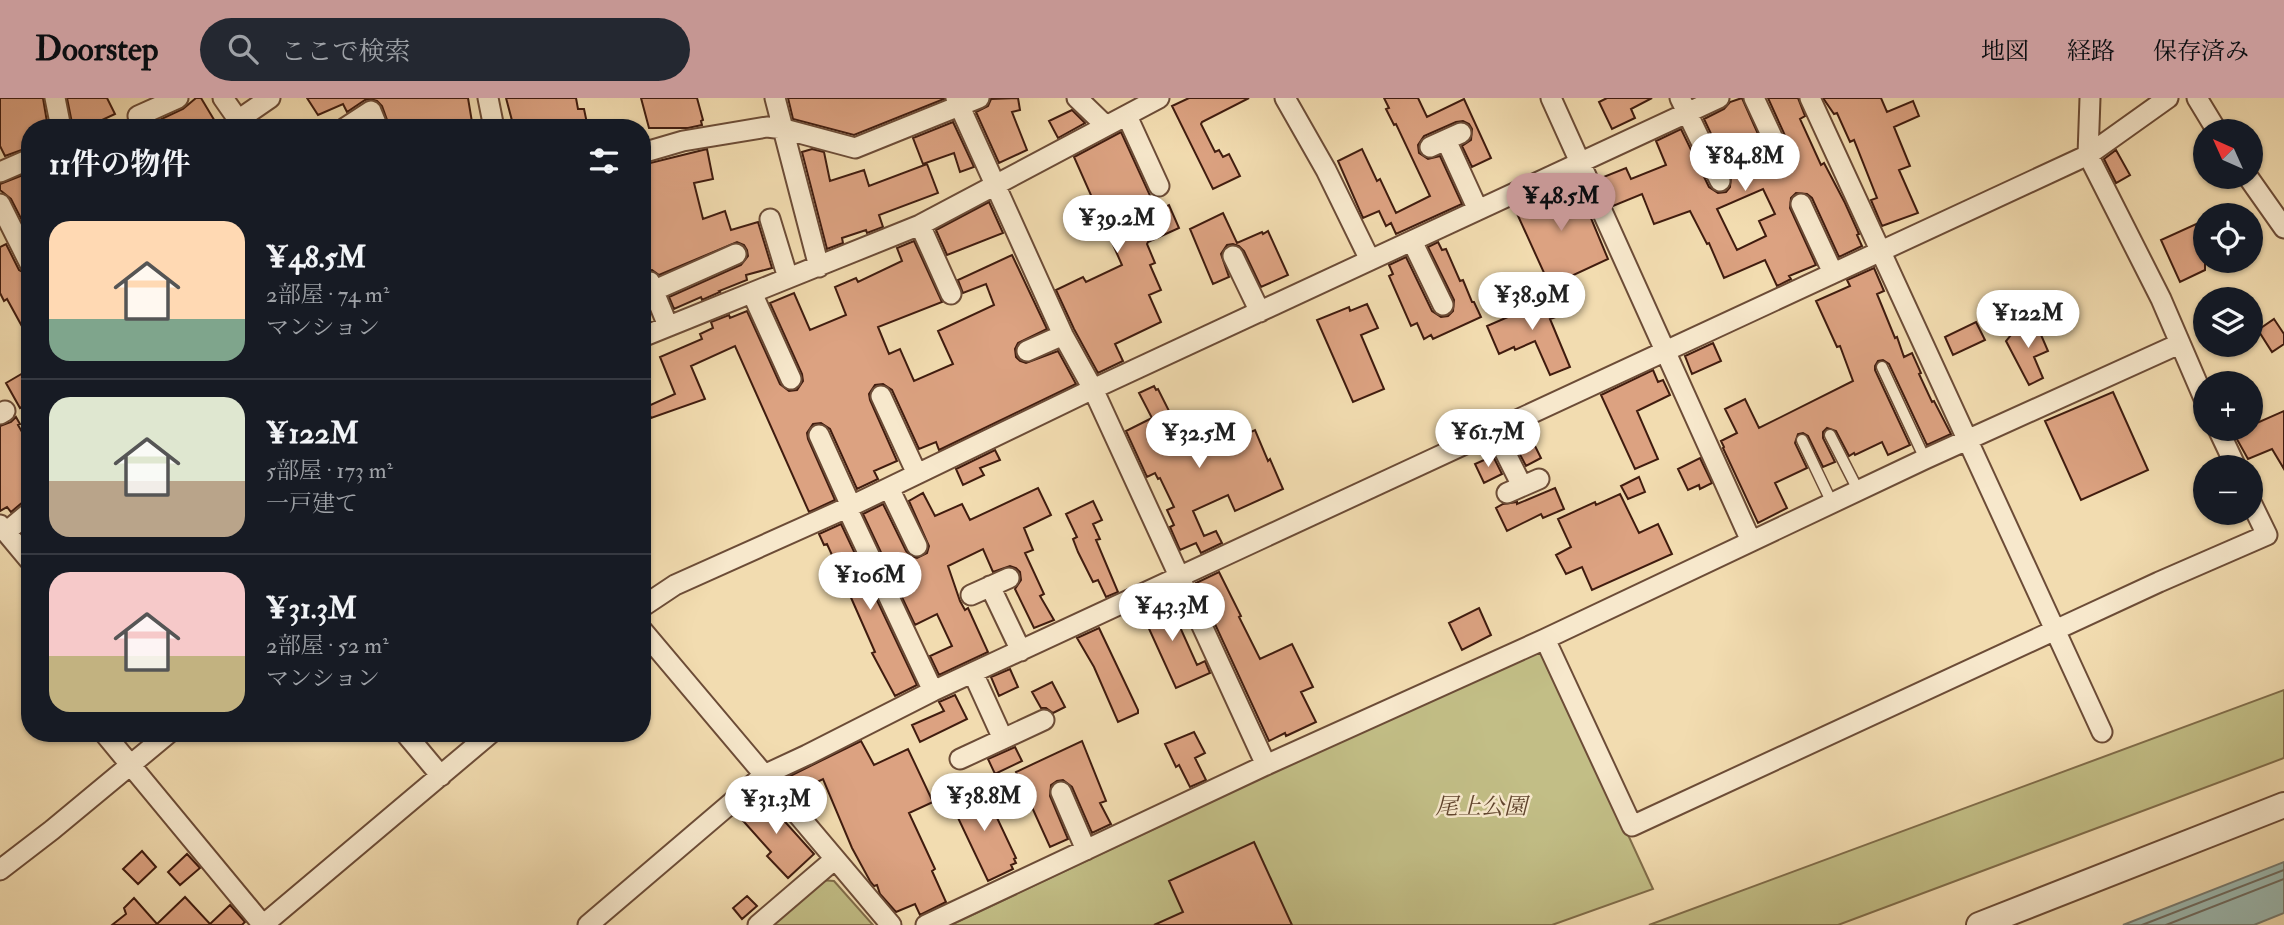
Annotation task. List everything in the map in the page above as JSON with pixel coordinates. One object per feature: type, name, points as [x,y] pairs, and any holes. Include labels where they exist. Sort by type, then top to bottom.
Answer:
[{"type":"street","points":[[55,98],[59,119]]},
{"type":"street","points":[[140,119],[138,116],[178,98]]},
{"type":"street","points":[[223,98],[244,119],[270,98]]},
{"type":"street","points":[[488,98],[492,119]]},
{"type":"street","points":[[775,98],[819,267]]},
{"type":"street","points":[[651,150],[683,141],[767,127],[855,148],[958,102],[979,98]]},
{"type":"street","points":[[1077,98],[1106,126]]},
{"type":"street","points":[[651,333],[920,225],[1106,126],[1129,120],[1159,98]]},
{"type":"street","points":[[1285,98],[1326,170],[1370,260]]},
{"type":"street","points":[[1551,98],[1751,541]]},
{"type":"street","points":[[651,601],[675,585],[849,507],[1093,389],[1580,163],[1684,106],[1719,98]]},
{"type":"street","points":[[1754,98],[1781,156]]},
{"type":"street","points":[[1810,98],[2102,732]]},
{"type":"street","points":[[2090,98],[2088,155],[2161,299],[2193,375]]},
{"type":"street","points":[[587,925],[764,775],[933,691],[1180,575],[2088,155],[2168,98]]},
{"type":"street","points":[[2197,98],[2210,119]]},
{"type":"street","points":[[958,102],[1063,335],[1093,389],[1266,765]]},
{"type":"street","points":[[1684,106],[1720,181]]},
{"type":"street","points":[[359,119],[371,111],[374,119]]},
{"type":"street","points":[[1129,120],[1159,186]]},
{"type":"street","points":[[1446,140],[1478,210]]},
{"type":"street","points":[[0,172],[21,163]]},
{"type":"street","points":[[2256,189],[2284,228]]},
{"type":"street","points":[[0,204],[21,246]]},
{"type":"street","points":[[1801,204],[1833,274]]},
{"type":"street","points":[[770,219],[788,278]]},
{"type":"street","points":[[920,225],[951,294]]},
{"type":"street","points":[[1412,240],[1443,305]]},
{"type":"street","points":[[651,286],[736,254]]},
{"type":"street","points":[[1233,256],[1260,312]]},
{"type":"street","points":[[651,293],[668,326]]},
{"type":"street","points":[[752,293],[791,379]]},
{"type":"street","points":[[1027,351],[1063,335]]},
{"type":"street","points":[[926,925],[1266,765],[1545,639],[1858,490],[2179,344]]},
{"type":"street","points":[[881,396],[917,474]]},
{"type":"street","points":[[1494,430],[1522,486]]},
{"type":"street","points":[[819,435],[933,691]]},
{"type":"street","points":[[889,488],[917,546]]},
{"type":"street","points":[[21,518],[3,529],[21,550]]},
{"type":"street","points":[[1545,639],[1632,826],[2159,582],[2267,535],[2262,525]]},
{"type":"street","points":[[971,595],[1009,578]]},
{"type":"street","points":[[990,586],[1021,651]]},
{"type":"street","points":[[651,641],[891,925]]},
{"type":"street","points":[[972,673],[1003,739]]},
{"type":"street","points":[[960,759],[1044,720]]},
{"type":"street","points":[[111,742],[263,925],[481,742]]},
{"type":"street","points":[[0,870],[158,742]]},
{"type":"street","points":[[413,742],[441,776]]},
{"type":"street","points":[[1061,792],[1086,850]]},
{"type":"street","points":[[1979,925],[2284,805]]},
{"type":"street","points":[[758,925],[835,859]]},
{"type":"lane","points":[[1882,367],[1925,459]]},
{"type":"lane","points":[[1830,435],[1858,490]]},
{"type":"lane","points":[[1802,440],[1832,503]]},
{"type":"green space","name":"尾上公園","points":[[1541,646],[1653,889],[1552,925],[951,925]]},
{"type":"green space","points":[[2284,690],[2284,758],[1838,925],[1649,925]]},
{"type":"green space","points":[[820,880],[834,881],[873,925],[766,925]]},
{"type":"water","points":[[2284,862],[2284,913],[2254,925],[2123,925]]},
{"type":"building","points":[[0,98],[43,98],[46,119],[21,119],[21,150],[5,156],[0,146]]},
{"type":"building","points":[[67,98],[107,98],[115,114],[104,119],[71,119]]},
{"type":"building","points":[[196,98],[201,98],[214,119],[161,119],[183,109]]},
{"type":"building","points":[[307,98],[468,98],[472,119],[387,119],[382,106],[370,99],[347,112],[343,104],[318,115]]},
{"type":"building","points":[[506,98],[576,98],[578,109],[584,109],[586,119],[512,119]]},
{"type":"building","points":[[641,98],[697,98],[703,120],[702,125],[688,128],[651,128],[651,119],[647,119]]},
{"type":"building","points":[[788,98],[944,99],[854,135],[793,119]]},
{"type":"building","points":[[1018,98],[1020,110],[1012,112],[1027,150],[999,163],[976,112],[988,106],[991,99]]},
{"type":"building","points":[[1189,98],[1249,98],[1201,124],[1215,152],[1219,150],[1223,157],[1229,154],[1240,176],[1213,189],[1172,106]]},
{"type":"building","points":[[1384,98],[1418,98],[1427,117],[1464,99],[1491,158],[1472,167],[1462,146],[1471,140],[1472,129],[1463,121],[1424,136],[1418,145],[1419,153],[1428,159],[1440,156],[1462,204],[1396,234],[1391,223],[1386,226],[1379,211],[1363,218],[1338,161],[1362,149],[1396,213],[1430,196],[1396,124],[1394,125],[1386,109],[1389,108]]},
{"type":"building","points":[[1607,98],[1652,98],[1631,109],[1635,118],[1612,129],[1599,102]]},
{"type":"building","points":[[1742,98],[1770,161],[1781,168],[1787,167],[1791,162],[1792,151],[1768,98],[1798,98],[1805,116],[1800,119],[1821,165],[1824,163],[1845,203],[1862,246],[1839,257],[1812,198],[1807,194],[1796,193],[1791,198],[1790,208],[1816,265],[1789,276],[1791,279],[1777,286],[1765,260],[1724,278],[1709,243],[1707,244],[1690,211],[1654,224],[1642,194],[1613,206],[1601,178],[1626,168],[1631,179],[1666,165],[1656,141],[1681,129],[1709,187],[1718,193],[1726,192],[1730,187],[1731,176],[1704,119],[1724,109],[1730,102]],"holes":[[[1763,189],[1775,214],[1759,221],[1766,236],[1737,250],[1717,209]]]},
{"type":"building","points":[[1823,98],[1881,98],[1887,112],[1913,101],[1919,116],[1894,127],[1910,166],[1899,170],[1918,213],[1882,226],[1871,200],[1877,198],[1854,140],[1850,142],[1837,113],[1834,114]]},
{"type":"building","points":[[1072,110],[1085,123],[1058,138],[1049,121]]},
{"type":"building","points":[[953,122],[974,167],[960,172],[954,153],[923,164],[913,138]]},
{"type":"building","points":[[1121,132],[1157,211],[1169,205],[1179,228],[1147,244],[1155,263],[1150,265],[1161,290],[1149,295],[1161,322],[1115,344],[1123,361],[1098,373],[1056,290],[1083,277],[1086,282],[1122,265],[1074,157]]},
{"type":"building","points":[[707,149],[713,179],[694,183],[703,219],[725,211],[731,230],[758,222],[772,268],[746,275],[747,280],[674,309],[669,297],[741,265],[748,256],[744,245],[737,242],[659,275],[651,270],[651,163]]},
{"type":"building","points":[[812,149],[824,152],[830,181],[864,170],[869,186],[927,164],[938,193],[879,215],[883,227],[842,238],[843,243],[827,249],[802,152]]},
{"type":"building","points":[[2116,150],[2130,175],[2116,183],[2104,159]]},
{"type":"building","points":[[21,176],[21,218],[11,199],[0,190],[0,184]]},
{"type":"building","points":[[1572,180],[1575,188],[1578,187],[1608,259],[1550,286],[1514,207]]},
{"type":"building","points":[[989,202],[1003,233],[947,255],[936,230]]},
{"type":"building","points":[[1223,213],[1237,243],[1268,231],[1288,275],[1261,287],[1244,251],[1233,244],[1227,245],[1221,254],[1229,277],[1213,284],[1190,229]]},
{"type":"building","points":[[2193,225],[2193,273],[2199,273],[2180,282],[2161,240]]},
{"type":"building","points":[[914,241],[942,302],[878,327],[889,354],[900,349],[914,381],[953,364],[938,331],[994,305],[986,284],[963,293],[958,280],[1012,255],[1047,329],[1018,343],[1015,349],[1016,357],[1026,363],[1058,351],[1076,384],[939,450],[936,442],[919,449],[892,390],[883,384],[875,385],[869,394],[870,400],[897,461],[874,471],[878,479],[857,489],[830,429],[821,423],[813,424],[807,433],[808,439],[835,500],[809,512],[735,346],[691,366],[705,399],[651,418],[651,405],[675,394],[660,357],[702,339],[700,334],[713,328],[711,322],[747,311],[780,384],[789,391],[797,390],[803,381],[802,374],[770,303],[794,293],[810,330],[846,315],[835,287],[856,278],[858,282],[902,261],[897,248]]},
{"type":"building","points":[[1438,242],[1442,250],[1446,249],[1460,281],[1463,280],[1481,317],[1433,339],[1431,335],[1424,339],[1417,323],[1411,326],[1389,276],[1393,274],[1389,265],[1406,257],[1432,311],[1441,317],[1448,316],[1453,311],[1454,300],[1428,247]]},
{"type":"building","points":[[6,244],[21,271],[21,325],[7,299],[4,301],[0,293],[0,247]]},
{"type":"building","points":[[1874,268],[1884,291],[1877,294],[1895,338],[1897,337],[1904,357],[1912,353],[1932,402],[1934,401],[1951,434],[1927,445],[1889,364],[1883,360],[1878,361],[1875,370],[1910,445],[1888,455],[1882,442],[1849,456],[1836,431],[1827,428],[1823,432],[1823,438],[1835,462],[1823,467],[1808,436],[1798,434],[1795,443],[1807,468],[1775,483],[1787,508],[1758,523],[1723,448],[1721,441],[1737,433],[1725,409],[1745,399],[1759,428],[1853,381],[1840,346],[1837,347],[1816,301],[1850,286],[1847,280]]},
{"type":"building","points":[[1549,291],[1556,306],[1552,308],[1556,317],[1550,319],[1570,367],[1550,375],[1535,341],[1499,354],[1487,326],[1524,310],[1524,302]]},
{"type":"building","points":[[1367,304],[1378,328],[1361,335],[1384,389],[1353,402],[1317,320],[1349,307],[1350,311]]},
{"type":"building","points":[[2274,319],[2284,334],[2284,344],[2272,352],[2263,338],[2263,327]]},
{"type":"building","points":[[2035,321],[2048,351],[2034,357],[2043,378],[2029,385],[2006,341],[2015,330]]},
{"type":"building","points":[[1976,322],[1985,340],[1953,355],[1945,337]]},
{"type":"building","points":[[1713,343],[1721,361],[1692,374],[1685,356]]},
{"type":"building","points":[[1653,370],[1658,382],[1663,380],[1670,395],[1637,411],[1658,459],[1635,469],[1601,395]]},
{"type":"building","points":[[21,374],[20,408],[6,383]]},
{"type":"building","points":[[1154,386],[1176,425],[1187,420],[1203,454],[1255,430],[1283,489],[1235,511],[1228,495],[1193,511],[1204,536],[1216,531],[1222,543],[1201,553],[1196,543],[1180,550],[1170,527],[1174,525],[1167,510],[1174,507],[1160,478],[1158,479],[1155,473],[1147,477],[1126,431],[1152,418],[1139,393]]},
{"type":"building","points":[[2113,392],[2148,470],[2081,500],[2045,421]]},
{"type":"building","points":[[2284,411],[2284,469],[2272,449],[2258,455],[2246,455],[2238,441],[2263,441],[2263,420]]},
{"type":"building","points":[[16,417],[21,430],[21,504],[11,512],[7,507],[0,511],[0,426]]},
{"type":"building","points":[[1531,438],[1541,458],[1526,466],[1515,445]]},
{"type":"building","points":[[995,450],[1000,460],[980,468],[984,475],[963,485],[956,469]]},
{"type":"building","points":[[1493,456],[1502,474],[1484,483],[1475,464]]},
{"type":"building","points":[[1700,458],[1712,483],[1700,489],[1699,485],[1688,490],[1678,469]]},
{"type":"building","points":[[1639,477],[1645,492],[1628,499],[1621,486]]},
{"type":"building","points":[[1038,488],[1051,515],[1024,528],[1033,550],[1025,553],[1044,594],[1040,596],[1054,620],[1034,628],[1015,589],[1021,580],[1020,572],[1010,566],[993,572],[983,549],[948,566],[960,601],[965,610],[968,608],[988,652],[939,675],[930,656],[952,646],[937,614],[915,625],[863,514],[883,504],[906,551],[917,558],[927,553],[929,546],[909,501],[923,493],[935,516],[962,504],[970,520]]},
{"type":"building","points":[[1555,488],[1564,509],[1543,518],[1541,514],[1507,531],[1496,508],[1503,504],[1517,504]]},
{"type":"building","points":[[1620,494],[1639,533],[1658,524],[1672,554],[1592,590],[1582,567],[1566,574],[1556,555],[1571,547],[1558,519]]},
{"type":"building","points":[[1093,501],[1102,520],[1093,524],[1100,539],[1096,540],[1118,592],[1106,597],[1098,580],[1093,582],[1078,552],[1073,539],[1077,537],[1066,514]]},
{"type":"building","points":[[841,524],[917,685],[895,696],[872,653],[875,652],[827,544],[824,545],[819,534]]},
{"type":"building","points":[[1219,572],[1260,659],[1292,644],[1313,687],[1301,692],[1316,722],[1269,741],[1196,583]]},
{"type":"building","points":[[1166,596],[1197,665],[1205,661],[1210,673],[1176,688],[1140,609]]},
{"type":"building","points":[[1479,608],[1491,635],[1462,650],[1449,623]]},
{"type":"building","points":[[1099,628],[1138,710],[1138,713],[1118,722],[1094,667],[1077,638]]},
{"type":"building","points":[[1010,669],[1018,687],[999,696],[991,677]]},
{"type":"building","points":[[1052,682],[1065,707],[1053,713],[1041,708],[1032,692]]},
{"type":"building","points":[[955,695],[967,719],[920,742],[912,725],[944,711],[939,702]]},
{"type":"building","points":[[1194,732],[1205,753],[1195,758],[1206,780],[1190,787],[1165,744]]},
{"type":"building","points":[[861,741],[874,765],[908,749],[933,802],[909,813],[935,869],[932,871],[946,902],[920,915],[915,904],[896,912],[880,894],[877,885],[874,886],[870,881],[852,848],[823,779],[795,793],[786,778]]},
{"type":"building","points":[[1082,741],[1106,801],[1100,803],[1111,824],[1092,833],[1072,787],[1063,780],[1057,781],[1051,785],[1050,796],[1068,839],[1050,847],[1016,772]]},
{"type":"building","points":[[1015,747],[1022,761],[995,774],[988,759]]},
{"type":"building","points":[[982,786],[1016,858],[1016,863],[1011,865],[1013,869],[988,881],[950,801]]},
{"type":"building","points":[[760,794],[814,854],[788,878],[767,856],[771,852],[737,814]]},
{"type":"building","points":[[1254,842],[1292,925],[1154,925],[1183,912],[1169,881]]},
{"type":"building","points":[[142,851],[156,867],[138,884],[123,869]]},
{"type":"building","points":[[187,854],[200,868],[180,885],[168,872]]},
{"type":"building","points":[[747,896],[757,906],[742,919],[733,908]]},
{"type":"building","points":[[185,897],[210,924],[230,905],[245,922],[242,925],[112,925],[126,914],[124,908],[134,898],[157,924]]}]
